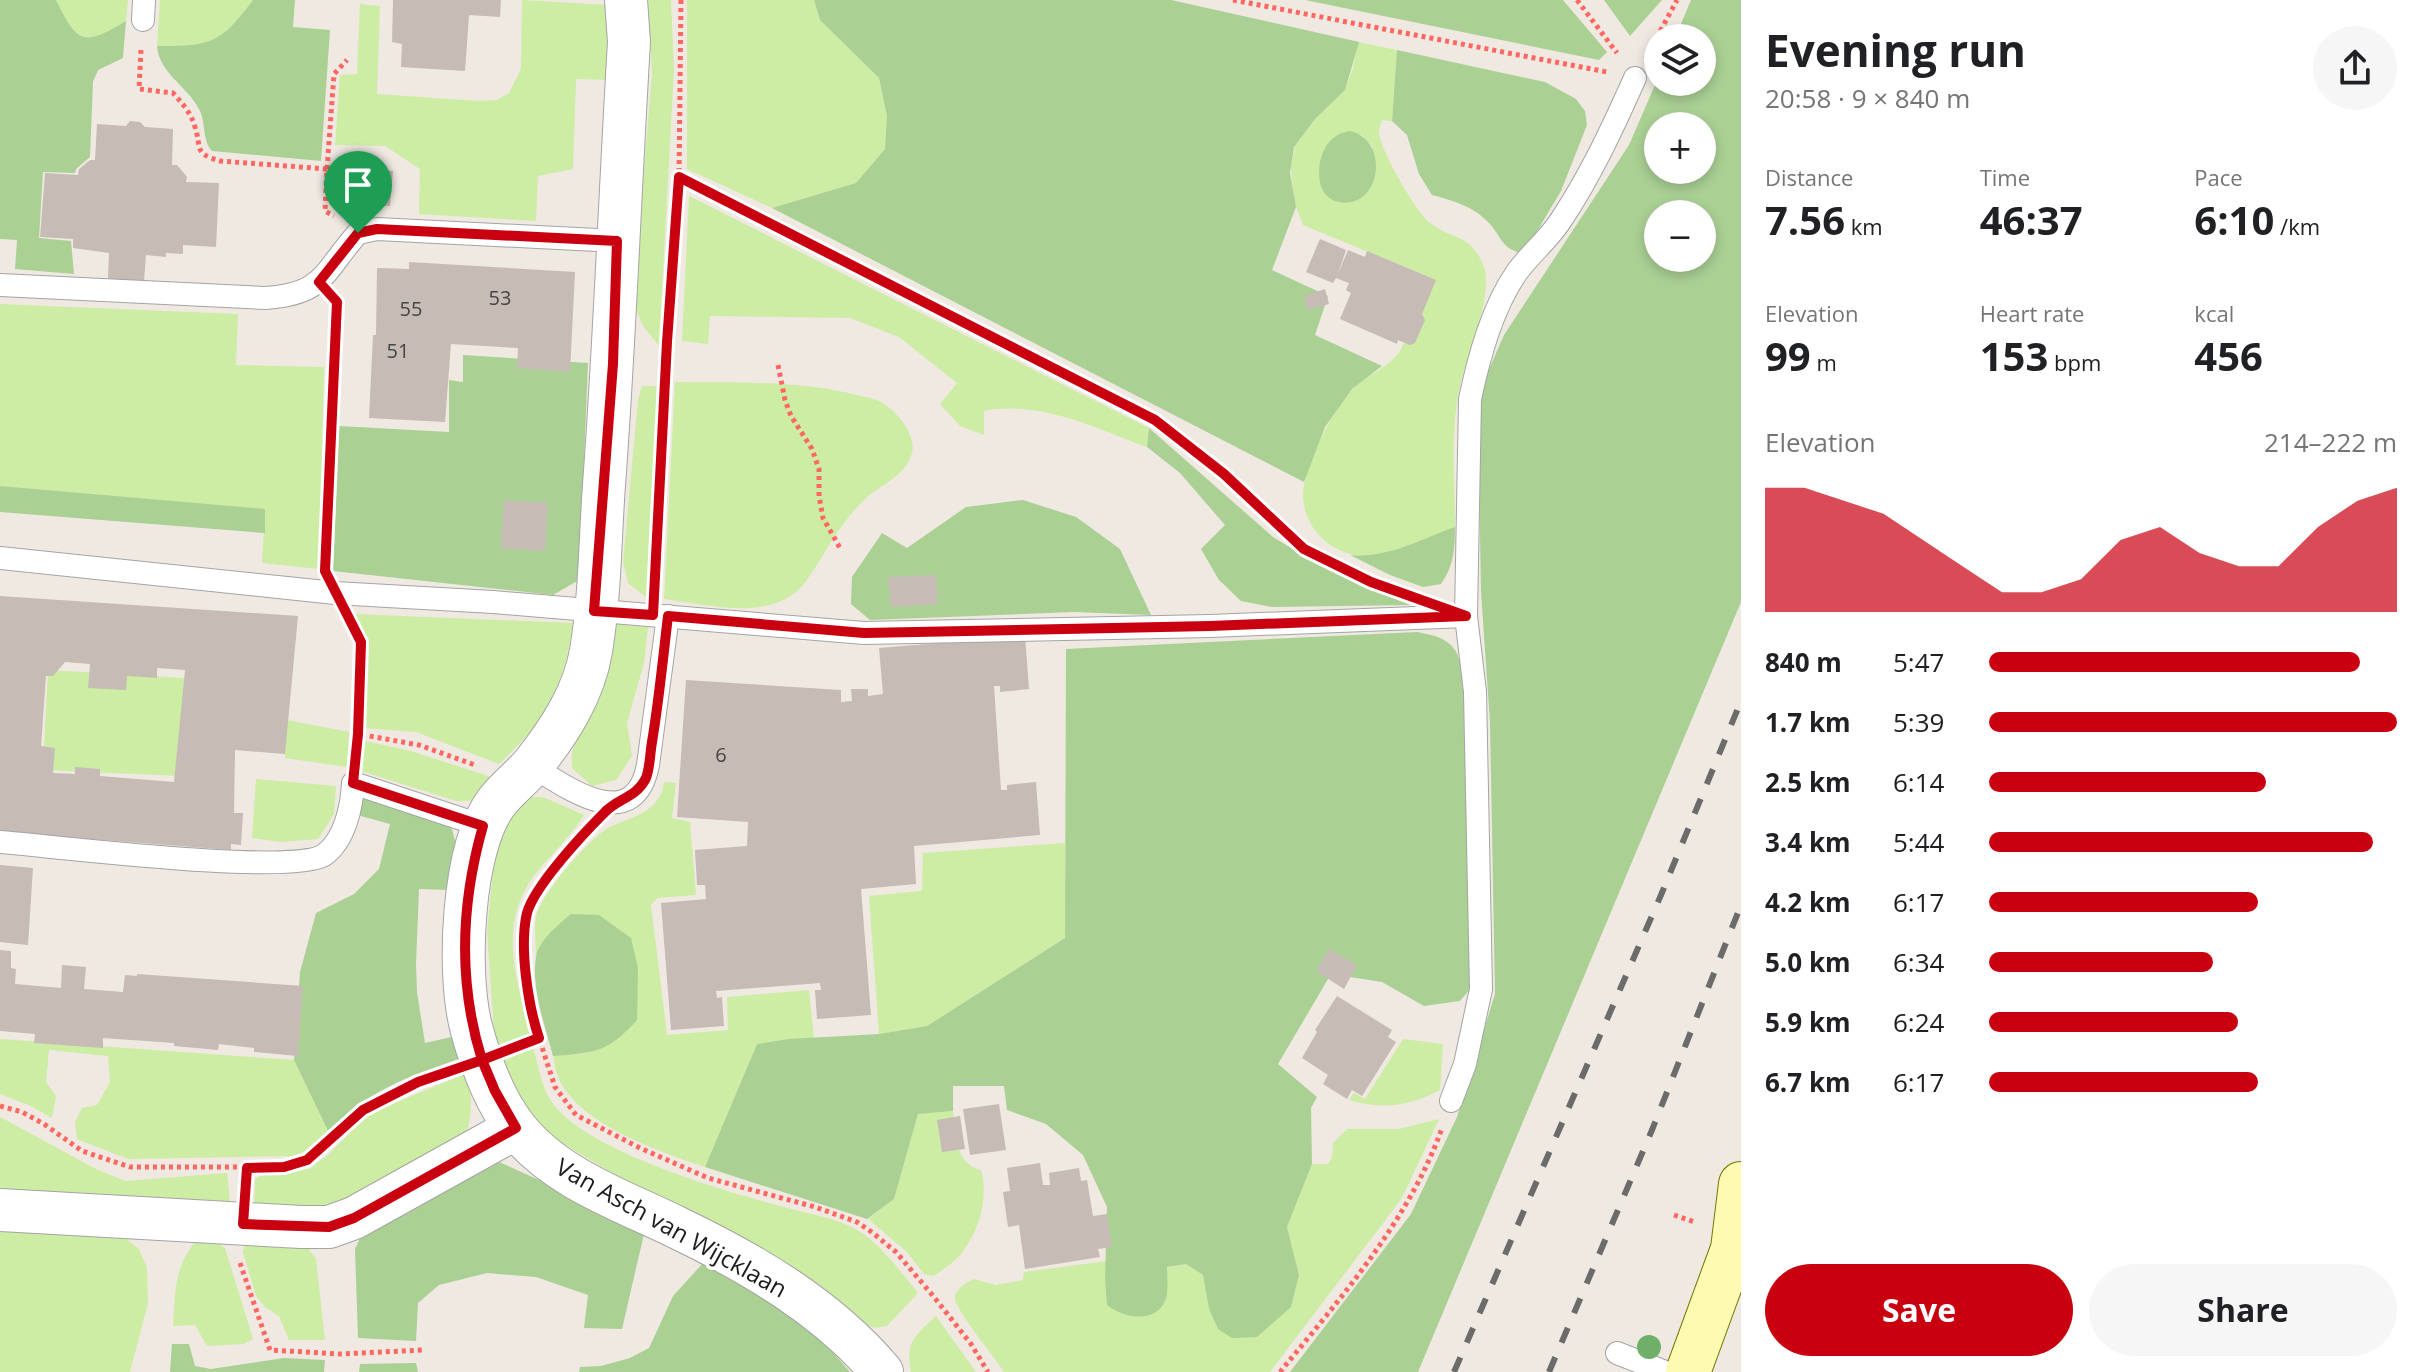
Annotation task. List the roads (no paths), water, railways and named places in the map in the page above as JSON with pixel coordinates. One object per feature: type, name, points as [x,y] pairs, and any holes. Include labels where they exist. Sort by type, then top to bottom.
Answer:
[{"type":"street","name":"Van Asch van Wijcklaan","points":[[626,0],[629,42],[613,364],[587,668],[576,698],[522,775],[495,804],[483,826],[471,869],[465,974],[470,1023],[495,1091],[516,1128],[550,1160],[587,1185],[680,1229],[768,1277],[821,1312],[882,1372]]},
{"type":"street","points":[[0,1210],[329,1227],[354,1218],[516,1128]]},
{"type":"street","points":[[1688,1372],[1733,1249],[1741,1184]]},
{"type":"lane","points":[[1451,1101],[1465,1064],[1481,989],[1475,692],[1466,616],[1470,399],[1477,366],[1503,296],[1518,272],[1559,223],[1592,169],[1635,78]]},
{"type":"lane","points":[[0,285],[265,298],[303,292],[319,282],[358,233],[377,229],[617,241]]},
{"type":"lane","points":[[0,558],[335,593],[660,615],[864,633],[1210,626],[1466,616]]},
{"type":"lane","points":[[522,775],[591,801],[613,803],[626,799],[646,778],[657,714],[660,615]]},
{"type":"lane","points":[[0,842],[239,862],[309,861],[324,855],[341,833],[352,804],[353,783],[483,826]]},
{"type":"lane","points":[[1617,1353],[1665,1372]]},
{"type":"railway","points":[[1454,1372],[1661,895],[1741,701]]},
{"type":"railway","points":[[1549,1372],[1652,1130],[1741,905]]}]
